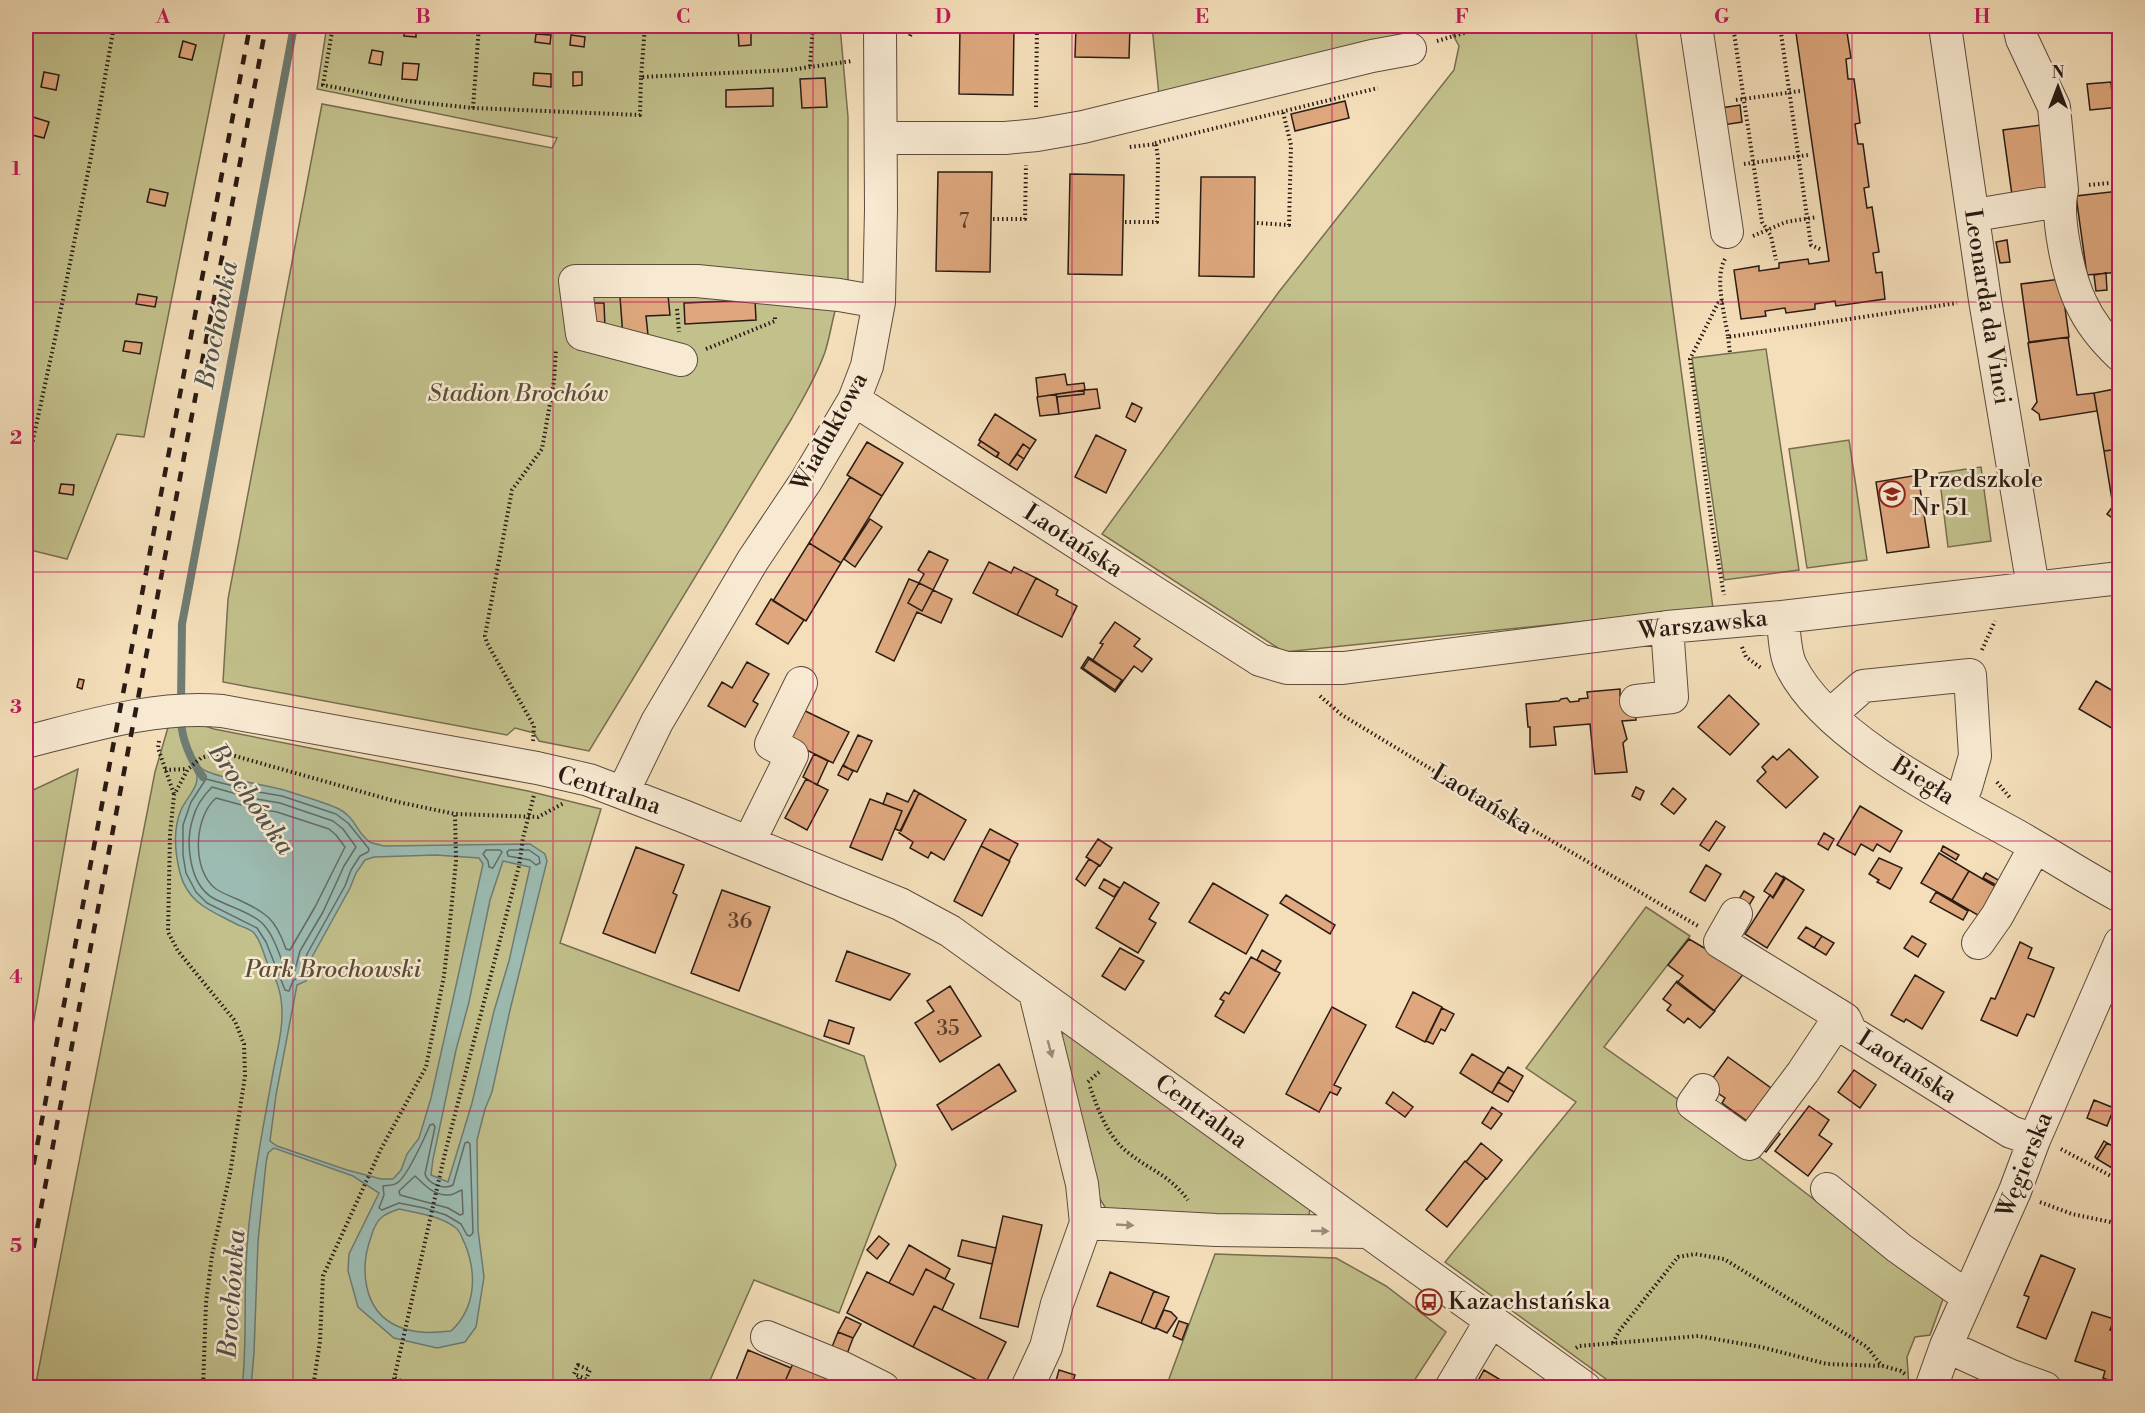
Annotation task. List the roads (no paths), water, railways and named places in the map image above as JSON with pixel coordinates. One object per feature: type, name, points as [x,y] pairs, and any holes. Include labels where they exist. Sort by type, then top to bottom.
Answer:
[{"type":"street","name":"Wiaduktowa","points":[[623,792],[657,722],[753,560],[806,481],[854,400],[867,366],[879,302],[880,26]]},
{"type":"street","points":[[1696,26],[1717,168],[1734,242]]},
{"type":"street","name":"Leonarda da Vinci","points":[[1945,26],[1985,300],[2020,588]]},
{"type":"street","points":[[2019,26],[2022,39],[2054,107],[2062,190],[2059,201],[2063,243],[2080,302],[2103,339],[2120,355]]},
{"type":"street","points":[[881,138],[1032,136],[1083,127],[1410,49]]},
{"type":"street","points":[[1987,213],[2059,201]]},
{"type":"street","points":[[681,360],[582,334],[575,281],[697,281],[839,295],[879,302]]},
{"type":"street","name":"Laotańska","points":[[854,400],[1260,660],[1287,668]]},
{"type":"street","name":"Warszawska","points":[[1287,668],[1343,668],[1667,627],[1782,617],[2120,578]]},
{"type":"street","name":"Biegła","points":[[1782,617],[1790,664],[1804,687],[1864,745],[1959,804],[2120,896]]},
{"type":"street","points":[[1636,701],[1680,698],[1667,627]]},
{"type":"street","points":[[1830,714],[1863,686],[1970,675],[1975,756],[1959,804]]},
{"type":"street","points":[[749,842],[792,755],[771,744],[801,683]]},
{"type":"street","name":"Centralna","points":[[26,742],[109,721],[200,709],[537,768],[589,780],[623,792],[900,904],[950,931],[1585,1388]]},
{"type":"street","points":[[1978,943],[1997,916],[2035,847]]},
{"type":"street","name":"Laotańska","points":[[1736,914],[1720,942],[1845,1019],[1834,1027],[2011,1132],[2034,1140]]},
{"type":"street","name":"Węgierska","points":[[1920,1382],[1946,1346],[1968,1298],[2120,943]]},
{"type":"street","points":[[1027,1388],[1044,1352],[1057,1304],[1086,1222],[1082,1184],[1035,993]]},
{"type":"street","points":[[1703,1090],[1693,1104],[1749,1144],[1834,1027]]},
{"type":"street","points":[[1777,1126],[1834,1027]]},
{"type":"street","points":[[1827,1189],[1899,1248],[1968,1298]]},
{"type":"street","points":[[1086,1222],[1195,1228],[1368,1232]]},
{"type":"street","points":[[1450,1388],[1492,1319]]},
{"type":"street","points":[[767,1337],[841,1367],[883,1388]]},
{"type":"street","points":[[1946,1346],[2009,1376],[2045,1388]]},
{"type":"water","points":[[200,767],[214,774],[278,789],[333,806],[349,817],[366,839],[379,845],[530,844],[545,854],[547,861],[492,1092],[477,1140],[478,1230],[484,1277],[476,1327],[465,1342],[437,1348],[394,1338],[358,1307],[348,1271],[349,1254],[379,1193],[353,1176],[274,1148],[268,1153],[266,1163],[258,1242],[251,1387],[242,1387],[250,1215],[280,1035],[282,1004],[277,983],[254,933],[202,905],[184,884],[177,857],[176,833],[178,817],[197,780],[195,771]],"holes":[[[436,855],[479,858],[483,864],[431,1098],[419,1138],[407,1154],[401,1170],[393,1179],[381,1179],[347,1170],[277,1146],[270,1141],[276,1095],[297,985],[306,981],[312,957],[356,873],[365,860],[374,857]],[[503,861],[530,867],[509,961],[494,1011],[472,1103],[448,1182],[431,1175],[433,1159],[490,900]],[[399,1209],[436,1218],[458,1230],[469,1255],[472,1290],[465,1312],[451,1331],[424,1332],[397,1326],[385,1319],[370,1299],[365,1274],[368,1249],[375,1226],[386,1214]]]},
{"type":"waterway","name":"Brochówka","points":[[181,704],[182,624],[294,26]]},
{"type":"waterway","name":"Brochówka","points":[[181,719],[188,749],[203,777]]},
{"type":"railway","points":[[26,1204],[250,26]]},
{"type":"railway","points":[[26,1287],[266,26]]},
{"type":"place","name":"Przedszkole Nr 51","points":[[1892,494]]},
{"type":"place","name":"Kazachstańska","points":[[1429,1302]]},
{"type":"park label","name":"Stadion Brochów","points":[[518,394]]},
{"type":"park label","name":"Park Brochowski","points":[[333,970]]}]
